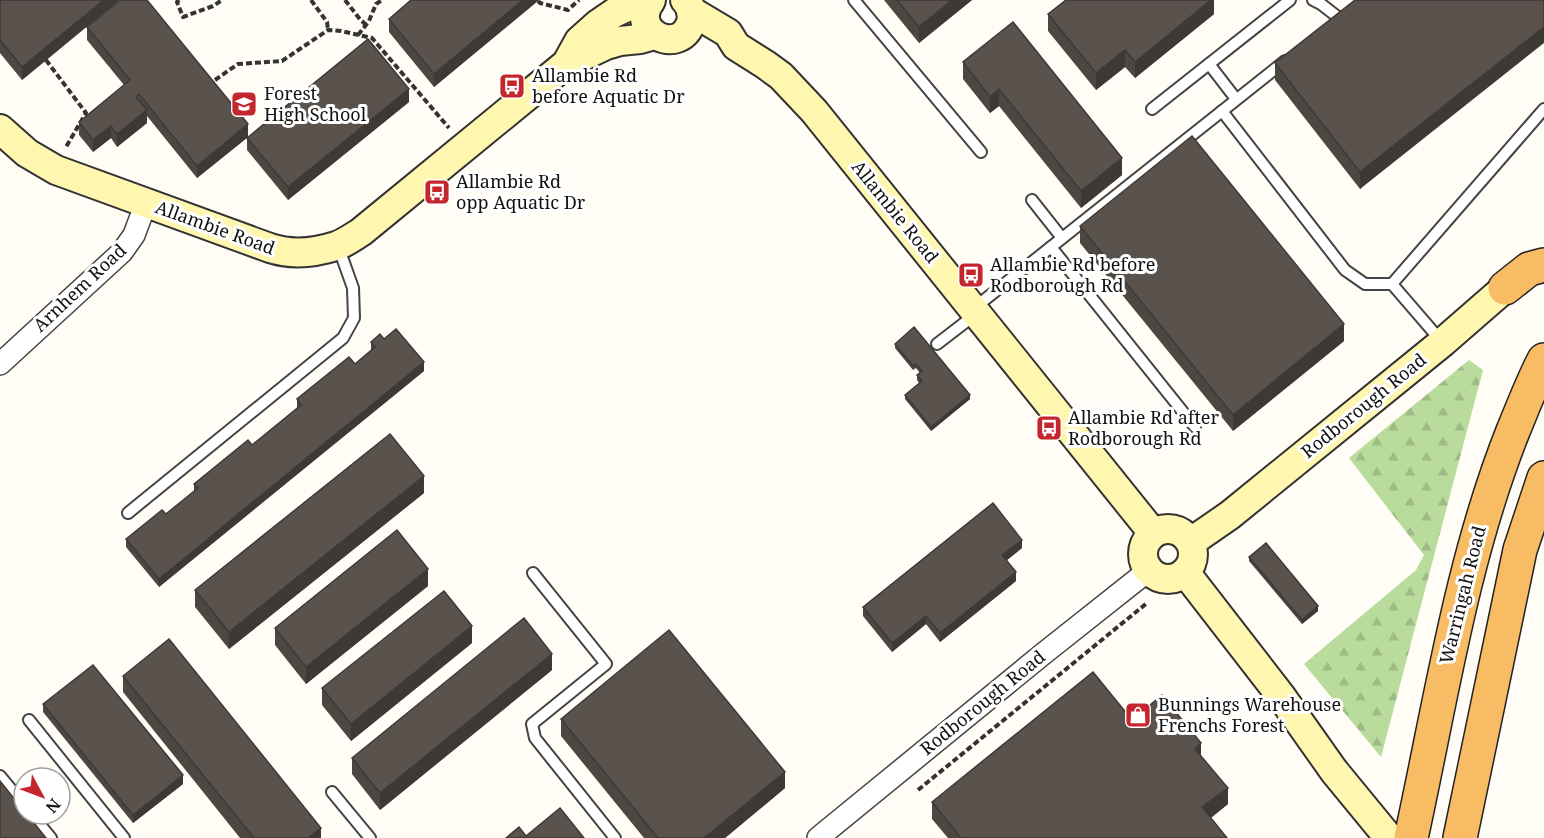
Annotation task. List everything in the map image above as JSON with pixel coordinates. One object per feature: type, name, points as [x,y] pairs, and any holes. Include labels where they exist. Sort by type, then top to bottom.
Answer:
[{"type":"highway","points":[[1505,288],[1529,269],[1544,265]]},
{"type":"highway","name":"Warringah Road","points":[[1411,838],[1450,643],[1478,533],[1497,472],[1544,360]]},
{"type":"highway","points":[[1460,838],[1520,550],[1544,478]]},
{"type":"main road","points":[[650,1],[645,16],[649,30],[654,35]]},
{"type":"main road","name":"Allambie Road","points":[[566,64],[579,41],[598,24],[629,6],[650,1]]},
{"type":"main road","name":"Allambie Road","points":[[0,129],[27,153],[76,178],[282,252],[297,253],[338,246],[361,232],[566,64],[606,45],[620,41],[654,35],[668,40],[675,39],[688,10],[728,33],[736,46],[781,76],[814,111],[1153,534]]},
{"type":"main road","name":"Rodborough Road","points":[[1191,542],[1230,514],[1443,342],[1505,288]]},
{"type":"main road","points":[[1174,529],[1187,536],[1191,542],[1193,558],[1190,566],[1178,577],[1162,578],[1149,570],[1143,555],[1144,547],[1153,534],[1160,530],[1174,529]]},
{"type":"main road","points":[[1185,572],[1281,696],[1334,771],[1389,838]]},
{"type":"street","name":"Arnhem Road","points":[[0,363],[122,252],[134,236],[146,203]]},
{"type":"street","name":"Rodborough Road","points":[[818,838],[1149,570]]},
{"type":"lane","points":[[854,0],[981,152]]},
{"type":"lane","points":[[1152,109],[1290,0]]},
{"type":"lane","points":[[1312,0],[1343,15],[1330,25]]},
{"type":"lane","points":[[937,344],[1062,238],[1293,55]]},
{"type":"lane","points":[[1209,64],[1236,99]]},
{"type":"lane","points":[[1392,284],[1544,109]]},
{"type":"lane","points":[[1222,111],[1345,270],[1365,284],[1392,284],[1443,342]]},
{"type":"lane","points":[[1032,200],[1062,238]]},
{"type":"lane","points":[[128,513],[343,338],[354,318],[353,288],[338,246]]},
{"type":"lane","points":[[1051,247],[1195,427]]},
{"type":"lane","points":[[533,573],[606,664],[532,724],[535,738],[615,838]]},
{"type":"lane","points":[[29,720],[124,838]]},
{"type":"lane","points":[[0,776],[12,791]]},
{"type":"lane","points":[[332,792],[370,838]]},
{"type":"lane","points":[[41,826],[51,838]]},
{"type":"path","points":[[179,0],[177,2],[183,17],[213,6],[222,0]]},
{"type":"path","points":[[311,0],[327,22],[328,30]]},
{"type":"path","points":[[345,0],[366,25]]},
{"type":"path","points":[[358,35],[369,21],[376,4],[382,0]]},
{"type":"path","points":[[538,1],[567,10],[579,0]]},
{"type":"path","points":[[215,80],[238,64],[282,61],[328,30],[341,31],[372,38],[449,128]]},
{"type":"path","points":[[46,60],[86,113],[66,147]]},
{"type":"path","points":[[918,790],[1147,603]]},
{"type":"green space","points":[[1469,360],[1483,370],[1381,757],[1304,664],[1416,570],[1424,555],[1349,458]]},
{"type":"building","points":[[1,0],[104,0],[22,67],[0,40]]},
{"type":"building","points":[[120,0],[147,0],[248,124],[197,166],[139,94],[136,97],[147,110],[117,134],[111,126],[93,140],[79,122],[130,80],[87,27]]},
{"type":"building","points":[[411,0],[523,0],[434,74],[389,19]]},
{"type":"building","points":[[897,0],[952,0],[919,27]]},
{"type":"building","points":[[1066,0],[1211,0],[1135,62],[1125,50],[1096,73],[1048,14]]},
{"type":"building","points":[[1355,0],[1544,0],[1544,27],[1360,172],[1275,63]]},
{"type":"building","points":[[1013,22],[1122,158],[1081,191],[999,89],[990,97],[963,62]]},
{"type":"building","points":[[368,39],[409,89],[288,187],[247,138]]},
{"type":"building","points":[[1192,136],[1344,324],[1233,415],[1080,226]]},
{"type":"building","points":[[914,327],[970,395],[931,427],[905,395],[922,381],[917,375],[922,371],[916,364],[913,366],[895,344]]},
{"type":"building","points":[[396,329],[424,362],[159,579],[126,539],[162,510],[166,514],[198,488],[194,484],[248,440],[252,445],[301,405],[297,399],[349,357],[355,364],[375,347],[371,342],[380,334],[384,339]]},
{"type":"building","points":[[390,434],[424,476],[229,632],[195,590]]},
{"type":"building","points":[[993,503],[1022,540],[1002,555],[1016,572],[940,633],[926,616],[892,643],[863,607]]},
{"type":"building","points":[[397,530],[428,569],[306,667],[275,628]]},
{"type":"building","points":[[1266,543],[1318,606],[1302,620],[1249,557]]},
{"type":"building","points":[[444,591],[472,626],[351,724],[322,688]]},
{"type":"building","points":[[524,618],[552,654],[380,793],[352,758]]},
{"type":"building","points":[[669,630],[785,772],[704,838],[658,838],[561,719]]},
{"type":"building","points":[[169,639],[321,828],[308,838],[254,838],[123,676]]},
{"type":"building","points":[[93,665],[183,775],[133,815],[43,704]]},
{"type":"building","points":[[1093,672],[1132,720],[1162,695],[1201,743],[1195,749],[1228,788],[1202,807],[1227,838],[961,838],[932,802]]},
{"type":"building","points":[[0,781],[12,796],[12,826],[36,826],[46,838],[0,838]]},
{"type":"building","points":[[560,808],[584,838],[506,838],[519,827],[526,836]]},
{"type":"place","name":"Allambie Rd before Aquatic Dr","points":[[512,86]]},
{"type":"place","name":"Forest High School","points":[[244,104]]},
{"type":"place","name":"Allambie Rd opp Aquatic Dr","points":[[437,192]]},
{"type":"place","name":"Allambie Rd before Rodborough Rd","points":[[971,275]]},
{"type":"place","name":"Allambie Rd after Rodborough Rd","points":[[1049,428]]},
{"type":"place","name":"Bunnings Warehouse Frenchs Forest","points":[[1138,715]]}]
